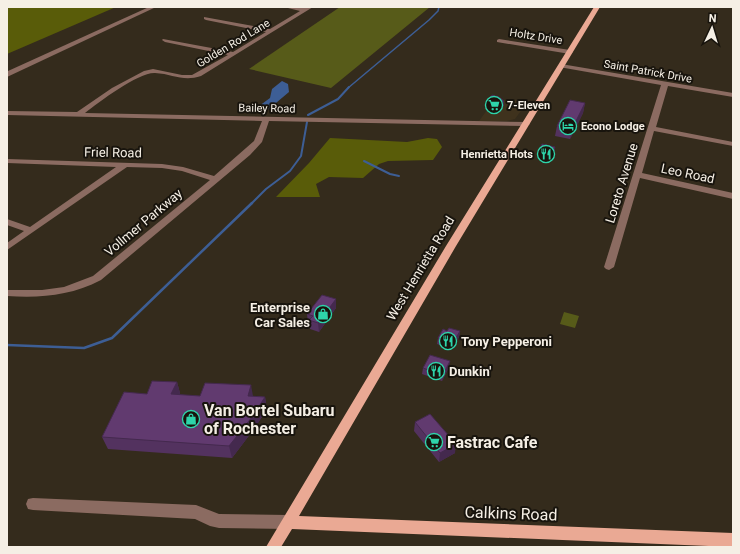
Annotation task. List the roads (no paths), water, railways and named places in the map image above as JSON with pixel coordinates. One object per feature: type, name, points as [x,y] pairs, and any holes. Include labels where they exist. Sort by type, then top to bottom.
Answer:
[{"type":"main road","name":"West Henrietta Road","points":[[273,547],[451,246],[597,7]]},
{"type":"main road","name":"Calkins Road","points":[[288,522],[733,540]]},
{"type":"street","points":[[7,76],[68,49],[70,46],[153,7]]},
{"type":"street","points":[[287,7],[308,9]]},
{"type":"street","name":"Golden Rod Lane","points":[[78,115],[97,100],[145,73],[154,71],[182,77],[193,77],[201,74],[308,9]]},
{"type":"street","points":[[206,18],[272,31]]},
{"type":"street","points":[[165,40],[234,54]]},
{"type":"street","name":"Holtz Drive","points":[[499,41],[570,52]]},
{"type":"street","name":"Saint Patrick Drive","points":[[560,66],[733,95]]},
{"type":"street","name":"Loreto Avenue","points":[[609,267],[665,84]]},
{"type":"street","name":"Bailey Road","points":[[7,113],[526,124]]},
{"type":"street","name":"Vollmer Parkway","points":[[7,293],[57,293],[88,283],[107,270],[254,147],[261,134],[266,118]]},
{"type":"street","points":[[651,128],[733,144]]},
{"type":"street","name":"Friel Road","points":[[7,162],[126,164],[173,167],[216,179]]},
{"type":"street","points":[[7,247],[126,164]]},
{"type":"street","name":"Leo Road","points":[[638,175],[733,196]]},
{"type":"street","points":[[7,222],[30,230]]},
{"type":"street","points":[[33,504],[196,512],[210,519],[219,521],[288,522]]},
{"type":"water","points":[[282,81],[288,84],[289,92],[264,113],[251,112],[270,98],[272,89]]},
{"type":"waterway","points":[[348,88],[429,20],[438,11],[439,7]]},
{"type":"waterway","points":[[308,115],[338,99],[348,88]]},
{"type":"waterway","points":[[252,203],[266,189],[290,171],[301,156],[307,122]]},
{"type":"waterway","points":[[364,161],[390,174],[399,176]]},
{"type":"waterway","points":[[7,345],[84,348],[112,338],[252,203]]},
{"type":"place","name":"7-Eleven","points":[[494,105]]},
{"type":"place","name":"Econo Lodge","points":[[568,126]]},
{"type":"place","name":"Henrietta Hots","points":[[546,154]]},
{"type":"place","name":"Enterprise Car Sales","points":[[323,314]]},
{"type":"place","name":"Tony Pepperoni","points":[[448,341]]},
{"type":"place","name":"Dunkin'","points":[[436,371]]},
{"type":"place","name":"Van Bortel Subaru of Rochester","points":[[191,419]]},
{"type":"place","name":"Fastrac Cafe","points":[[434,442]]}]
